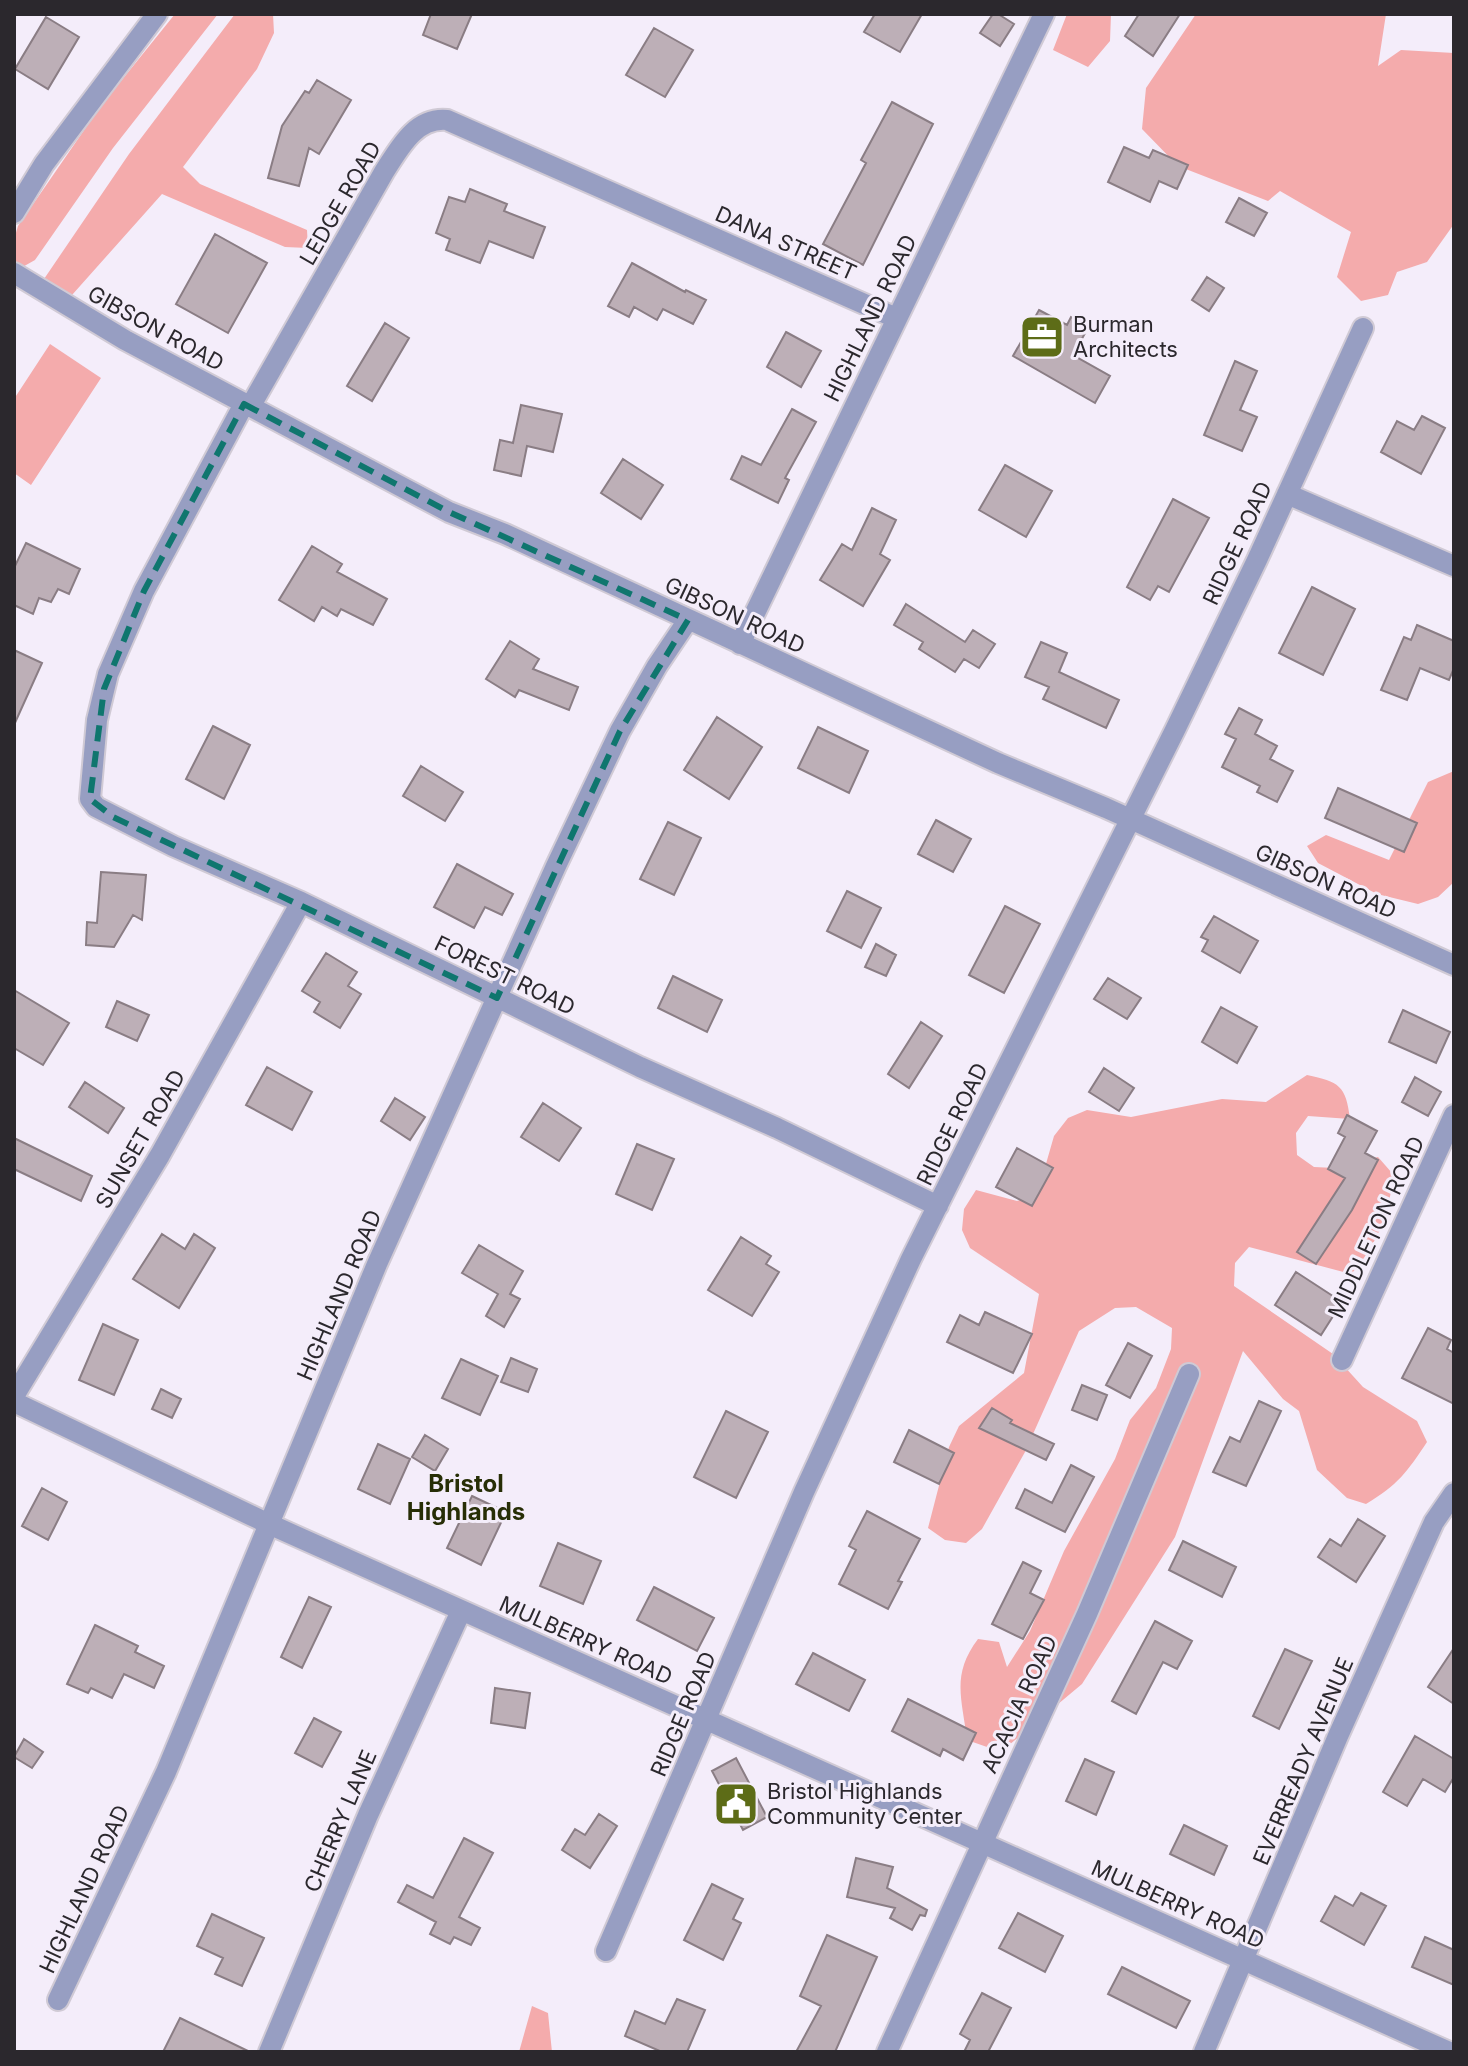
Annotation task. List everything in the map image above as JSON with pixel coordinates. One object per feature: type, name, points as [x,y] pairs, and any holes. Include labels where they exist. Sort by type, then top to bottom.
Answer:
[{"type":"street","points":[[14,213],[44,164],[157,14]]},
{"type":"street","name":"HIGHLAND ROAD","points":[[740,644],[1044,14]]},
{"type":"street","name":"LEDGE ROAD","points":[[92,760],[104,689],[138,605],[179,523],[390,162],[418,127],[434,119],[447,120],[656,212]]},
{"type":"street","name":"DANA STREET","points":[[656,212],[896,318]]},
{"type":"street","name":"GIBSON ROAD","points":[[14,273],[125,340],[449,512],[505,534],[740,644],[1454,965]]},
{"type":"street","name":"RIDGE ROAD","points":[[606,1951],[817,1465],[938,1206],[1196,688],[1363,328]]},
{"type":"street","points":[[1287,494],[1454,566]]},
{"type":"street","name":"HIGHLAND ROAD","points":[[58,2000],[166,1772],[377,1264],[497,998],[620,731],[657,666],[688,620]]},
{"type":"street","name":"FOREST ROAD","points":[[92,760],[90,799],[96,807],[938,1206]]},
{"type":"street","name":"SUNSET ROAD","points":[[14,1399],[160,1155],[301,902]]},
{"type":"street","name":"MIDDLETON ROAD","points":[[1342,1360],[1454,1115]]},
{"type":"street","name":"ACACIA ROAD","points":[[887,2052],[1087,1614],[1189,1374]]},
{"type":"street","name":"MULBERRY ROAD","points":[[14,1399],[269,1524],[1449,2052]]},
{"type":"street","name":"EVERREADY AVENUE","points":[[1204,2052],[1345,1721],[1434,1522],[1454,1493]]},
{"type":"street","name":"CHERRY LANE","points":[[269,2052],[368,1815],[461,1611]]},
{"type":"highlighted area","points":[[244,404],[449,512],[688,620],[620,731],[497,998],[113,817],[90,799],[104,689],[144,591]]},
{"type":"shaded area","points":[[175,14],[218,14],[113,148],[35,260],[19,269],[14,248],[18,226],[100,107]]},
{"type":"shaded area","points":[[235,14],[273,14],[274,33],[257,69],[183,167],[200,184],[307,230],[308,248],[285,247],[162,194],[72,295],[44,279],[129,154]]},
{"type":"shaded area","points":[[1067,14],[1111,14],[1110,41],[1088,67],[1053,50]]},
{"type":"shaded area","points":[[1196,14],[1386,14],[1378,66],[1401,50],[1454,53],[1454,224],[1427,262],[1397,272],[1388,295],[1361,301],[1337,277],[1351,232],[1280,191],[1268,201],[1178,166],[1142,129],[1146,88]]},
{"type":"shaded area","points":[[50,344],[101,378],[31,485],[14,473],[14,399]]},
{"type":"shaded area","points":[[1454,771],[1454,882],[1438,897],[1418,904],[1377,894],[1318,863],[1307,846],[1326,835],[1389,860],[1428,782]]},
{"type":"shaded area","points":[[1307,1075],[1339,1087],[1346,1099],[1350,1119],[1308,1116],[1296,1133],[1297,1155],[1314,1167],[1335,1168],[1378,1157],[1392,1173],[1386,1214],[1368,1253],[1351,1274],[1249,1247],[1235,1263],[1234,1286],[1333,1354],[1363,1387],[1417,1421],[1427,1442],[1414,1462],[1386,1491],[1366,1504],[1347,1498],[1317,1470],[1299,1411],[1283,1399],[1243,1351],[1175,1537],[1082,1684],[1009,1745],[987,1747],[967,1740],[960,1687],[964,1664],[978,1639],[999,1642],[1007,1667],[1030,1631],[1064,1551],[1115,1459],[1130,1420],[1156,1388],[1171,1349],[1172,1328],[1136,1307],[1115,1308],[1079,1331],[1025,1452],[982,1529],[966,1543],[945,1540],[928,1528],[949,1447],[959,1426],[1024,1373],[1039,1294],[970,1248],[962,1230],[964,1209],[976,1190],[1017,1201],[1037,1195],[1054,1136],[1068,1118],[1087,1110],[1131,1117],[1222,1099],[1266,1102]]},
{"type":"shaded area","points":[[532,2006],[548,2013],[552,2052],[519,2052]]},
{"type":"building","points":[[431,14],[472,14],[457,49],[423,35]]},
{"type":"building","points":[[875,14],[922,14],[900,52],[864,32]]},
{"type":"building","points":[[993,14],[1014,24],[1000,46],[980,33]]},
{"type":"building","points":[[1139,14],[1180,14],[1153,56],[1125,36]]},
{"type":"building","points":[[46,17],[79,37],[48,89],[15,69]]},
{"type":"building","points":[[654,28],[693,50],[665,97],[626,75]]},
{"type":"building","points":[[317,80],[351,100],[319,154],[309,148],[299,186],[268,178],[282,126],[305,91],[309,93]]},
{"type":"building","points":[[892,102],[933,124],[863,265],[823,244],[866,163],[861,160]]},
{"type":"building","points":[[1124,147],[1149,158],[1153,150],[1188,165],[1177,189],[1159,181],[1150,202],[1108,182]]},
{"type":"building","points":[[470,189],[507,204],[504,211],[545,227],[533,258],[489,241],[480,263],[446,250],[450,239],[436,233],[449,197],[465,202]]},
{"type":"building","points":[[1239,198],[1267,213],[1254,236],[1226,222]]},
{"type":"building","points":[[215,234],[267,263],[228,333],[176,304]]},
{"type":"building","points":[[632,263],[706,300],[693,324],[663,309],[657,320],[634,307],[629,317],[608,306]]},
{"type":"building","points":[[1207,277],[1224,288],[1209,311],[1192,300]]},
{"type":"building","points":[[1039,310],[1067,325],[1071,317],[1089,326],[1073,355],[1110,376],[1095,403],[1013,356]]},
{"type":"building","points":[[385,323],[409,338],[372,401],[347,386]]},
{"type":"building","points":[[786,332],[821,351],[801,387],[767,367]]},
{"type":"building","points":[[1235,361],[1257,371],[1240,410],[1257,417],[1242,451],[1204,435]]},
{"type":"building","points":[[521,405],[562,414],[553,452],[527,446],[521,476],[494,470],[500,440],[513,443]]},
{"type":"building","points":[[792,409],[816,422],[785,478],[789,480],[778,503],[731,479],[742,456],[761,465]]},
{"type":"building","points":[[1422,416],[1445,428],[1421,474],[1381,452],[1397,421],[1414,430]]},
{"type":"building","points":[[623,459],[663,485],[641,519],[601,493]]},
{"type":"building","points":[[1005,465],[1052,491],[1026,537],[979,510]]},
{"type":"building","points":[[1173,499],[1209,518],[1169,592],[1158,586],[1150,600],[1127,587]]},
{"type":"building","points":[[872,508],[896,520],[880,554],[890,560],[863,606],[820,580],[842,544],[852,550]]},
{"type":"building","points":[[26,543],[80,569],[69,594],[58,589],[51,602],[39,598],[33,614],[14,605],[14,568]]},
{"type":"building","points":[[312,546],[342,564],[337,572],[387,599],[373,625],[341,609],[337,616],[322,607],[314,621],[279,600]]},
{"type":"building","points":[[1312,587],[1355,609],[1323,675],[1279,653]]},
{"type":"building","points":[[906,604],[965,642],[973,630],[995,644],[979,668],[964,659],[955,672],[919,649],[923,642],[894,625]]},
{"type":"building","points":[[1417,625],[1454,641],[1454,668],[1449,680],[1420,668],[1407,700],[1381,690],[1404,637],[1411,640]]},
{"type":"building","points":[[510,641],[539,659],[533,669],[578,687],[569,710],[519,690],[515,697],[486,679]]},
{"type":"building","points":[[1041,642],[1067,653],[1059,672],[1119,700],[1106,728],[1043,699],[1049,687],[1025,677]]},
{"type":"building","points":[[14,650],[42,663],[14,725]]},
{"type":"building","points":[[1239,708],[1262,720],[1255,734],[1277,746],[1270,759],[1293,771],[1277,802],[1257,792],[1260,786],[1222,767],[1236,739],[1225,734]]},
{"type":"building","points":[[717,717],[762,747],[729,799],[684,770]]},
{"type":"building","points":[[213,726],[250,745],[224,799],[186,779]]},
{"type":"building","points":[[818,727],[868,751],[849,793],[798,768]]},
{"type":"building","points":[[421,766],[463,792],[445,821],[403,796]]},
{"type":"building","points":[[1338,788],[1417,823],[1404,852],[1325,818]]},
{"type":"building","points":[[936,820],[971,839],[953,872],[918,854]]},
{"type":"building","points":[[668,822],[701,838],[674,895],[640,879]]},
{"type":"building","points":[[457,864],[513,894],[502,915],[485,907],[474,928],[434,907]]},
{"type":"building","points":[[101,872],[146,875],[142,920],[133,915],[114,947],[86,945],[87,922],[97,923]]},
{"type":"building","points":[[847,891],[881,908],[861,948],[827,931]]},
{"type":"building","points":[[1005,906],[1040,924],[1004,993],[969,975]]},
{"type":"building","points":[[1214,916],[1258,941],[1240,973],[1202,951],[1208,940],[1201,937]]},
{"type":"building","points":[[876,944],[896,955],[886,976],[865,967]]},
{"type":"building","points":[[326,953],[357,972],[348,986],[361,994],[340,1028],[314,1012],[320,1002],[302,991]]},
{"type":"building","points":[[673,976],[722,1000],[707,1032],[658,1008]]},
{"type":"building","points":[[1108,978],[1141,998],[1127,1019],[1094,999]]},
{"type":"building","points":[[14,990],[69,1023],[43,1065],[14,1048]]},
{"type":"building","points":[[117,1001],[149,1015],[137,1041],[106,1027]]},
{"type":"building","points":[[1221,1007],[1257,1027],[1237,1063],[1202,1042]]},
{"type":"building","points":[[1403,1010],[1450,1032],[1436,1063],[1389,1042]]},
{"type":"building","points":[[921,1022],[942,1036],[909,1088],[888,1074]]},
{"type":"building","points":[[267,1067],[312,1092],[292,1130],[246,1105]]},
{"type":"building","points":[[1104,1068],[1134,1088],[1119,1111],[1089,1092]]},
{"type":"building","points":[[1415,1077],[1441,1092],[1428,1116],[1402,1102]]},
{"type":"building","points":[[85,1082],[124,1108],[108,1133],[69,1107]]},
{"type":"building","points":[[395,1098],[425,1117],[410,1140],[381,1121]]},
{"type":"building","points":[[543,1103],[581,1128],[559,1161],[521,1137]]},
{"type":"building","points":[[1347,1115],[1377,1131],[1365,1153],[1378,1160],[1352,1210],[1316,1264],[1297,1252],[1345,1178],[1328,1169],[1345,1137],[1338,1133]]},
{"type":"building","points":[[14,1138],[92,1176],[81,1201],[14,1169]]},
{"type":"building","points":[[637,1144],[674,1159],[652,1210],[616,1194]]},
{"type":"building","points":[[1017,1148],[1053,1168],[1032,1206],[996,1187]]},
{"type":"building","points":[[162,1234],[185,1249],[194,1234],[215,1248],[179,1308],[133,1279]]},
{"type":"building","points":[[741,1237],[771,1256],[766,1264],[779,1272],[752,1316],[708,1290]]},
{"type":"building","points":[[479,1245],[523,1271],[510,1294],[520,1299],[504,1327],[486,1316],[498,1294],[462,1273]]},
{"type":"building","points":[[1296,1272],[1342,1302],[1321,1335],[1275,1305]]},
{"type":"building","points":[[985,1312],[1032,1334],[1013,1373],[947,1342],[960,1315],[979,1325]]},
{"type":"building","points":[[103,1324],[138,1340],[114,1395],[79,1380]]},
{"type":"building","points":[[1428,1328],[1451,1340],[1447,1349],[1454,1353],[1454,1404],[1402,1378]]},
{"type":"building","points":[[1128,1343],[1152,1356],[1130,1398],[1106,1385]]},
{"type":"building","points":[[511,1358],[537,1369],[528,1392],[501,1382]]},
{"type":"building","points":[[461,1359],[498,1376],[480,1415],[442,1398]]},
{"type":"building","points":[[1082,1385],[1107,1395],[1097,1420],[1072,1410]]},
{"type":"building","points":[[161,1389],[181,1399],[172,1418],[152,1409]]},
{"type":"building","points":[[1259,1401],[1281,1411],[1246,1486],[1213,1472],[1230,1437],[1240,1442]]},
{"type":"building","points":[[992,1408],[1012,1420],[1010,1423],[1054,1444],[1046,1460],[979,1428]]},
{"type":"building","points":[[726,1411],[768,1432],[736,1498],[694,1477]]},
{"type":"building","points":[[909,1430],[954,1453],[939,1484],[894,1462]]},
{"type":"building","points":[[425,1435],[448,1449],[435,1471],[412,1457]]},
{"type":"building","points":[[378,1444],[410,1459],[390,1504],[358,1489]]},
{"type":"building","points":[[1071,1465],[1094,1477],[1065,1532],[1016,1508],[1025,1489],[1052,1503]]},
{"type":"building","points":[[42,1488],[67,1502],[48,1540],[22,1526]]},
{"type":"building","points":[[472,1496],[506,1512],[481,1565],[447,1548]]},
{"type":"building","points":[[867,1511],[920,1539],[898,1581],[902,1582],[888,1609],[839,1584],[856,1550],[849,1546]]},
{"type":"building","points":[[1358,1519],[1385,1536],[1356,1582],[1318,1557],[1330,1539],[1341,1546]]},
{"type":"building","points":[[1183,1541],[1236,1567],[1222,1597],[1169,1570]]},
{"type":"building","points":[[558,1543],[601,1561],[583,1604],[540,1586]]},
{"type":"building","points":[[1023,1562],[1041,1571],[1030,1593],[1044,1600],[1023,1639],[992,1624]]},
{"type":"building","points":[[654,1587],[714,1618],[697,1651],[637,1620]]},
{"type":"building","points":[[309,1597],[331,1607],[302,1668],[281,1657]]},
{"type":"building","points":[[1155,1621],[1192,1641],[1177,1669],[1163,1662],[1136,1714],[1112,1701]]},
{"type":"building","points":[[95,1625],[138,1646],[135,1652],[164,1666],[154,1688],[124,1674],[112,1698],[91,1688],[88,1693],[67,1684]]},
{"type":"building","points":[[1454,1648],[1454,1704],[1428,1687]]},
{"type":"building","points":[[1285,1649],[1312,1661],[1279,1729],[1253,1716]]},
{"type":"building","points":[[813,1653],[865,1680],[849,1711],[796,1684]]},
{"type":"building","points":[[495,1688],[530,1693],[525,1728],[491,1723]]},
{"type":"building","points":[[908,1699],[976,1733],[963,1760],[943,1749],[940,1756],[892,1731]]},
{"type":"building","points":[[314,1718],[341,1732],[322,1767],[295,1753]]},
{"type":"building","points":[[1415,1736],[1454,1759],[1454,1777],[1445,1792],[1423,1779],[1407,1806],[1383,1792]]},
{"type":"building","points":[[24,1739],[43,1752],[32,1768],[14,1757]]},
{"type":"building","points":[[736,1758],[767,1817],[743,1830],[712,1771]]},
{"type":"building","points":[[1085,1759],[1114,1772],[1096,1815],[1066,1801]]},
{"type":"building","points":[[599,1814],[617,1826],[590,1868],[562,1850],[575,1829],[585,1835]]},
{"type":"building","points":[[1184,1825],[1227,1846],[1214,1875],[1170,1854]]},
{"type":"building","points":[[464,1838],[493,1853],[459,1917],[480,1928],[471,1945],[454,1937],[450,1944],[430,1934],[436,1922],[398,1902],[407,1885],[433,1898]]},
{"type":"building","points":[[856,1858],[893,1867],[887,1888],[927,1910],[925,1916],[920,1915],[912,1930],[890,1918],[895,1908],[847,1897]]},
{"type":"building","points":[[712,1884],[743,1899],[733,1919],[741,1923],[723,1960],[684,1940]]},
{"type":"building","points":[[1361,1893],[1386,1906],[1364,1945],[1321,1921],[1335,1896],[1353,1906]]},
{"type":"building","points":[[1018,1913],[1063,1936],[1045,1972],[999,1948]]},
{"type":"building","points":[[212,1914],[264,1938],[242,1986],[215,1974],[223,1958],[197,1946]]},
{"type":"building","points":[[827,1935],[877,1957],[835,2052],[796,2052],[821,2006],[800,1996]]},
{"type":"building","points":[[1425,1937],[1454,1950],[1454,1985],[1412,1967]]},
{"type":"building","points":[[1122,1967],[1190,2001],[1176,2028],[1108,1994]]},
{"type":"building","points":[[982,1993],[1011,2008],[988,2052],[964,2052],[970,2040],[960,2034]]},
{"type":"building","points":[[677,1999],[705,2010],[687,2052],[662,2052],[625,2036],[635,2011],[665,2024]]},
{"type":"building","points":[[180,2018],[250,2052],[163,2052]]},
{"type":"place","name":"Burman Architects","points":[[1042,337]]},
{"type":"place","name":"Bristol Highlands Community Center","points":[[736,1804]]},
{"type":"district","name":"Bristol Highlands","points":[[466,1497]]}]
